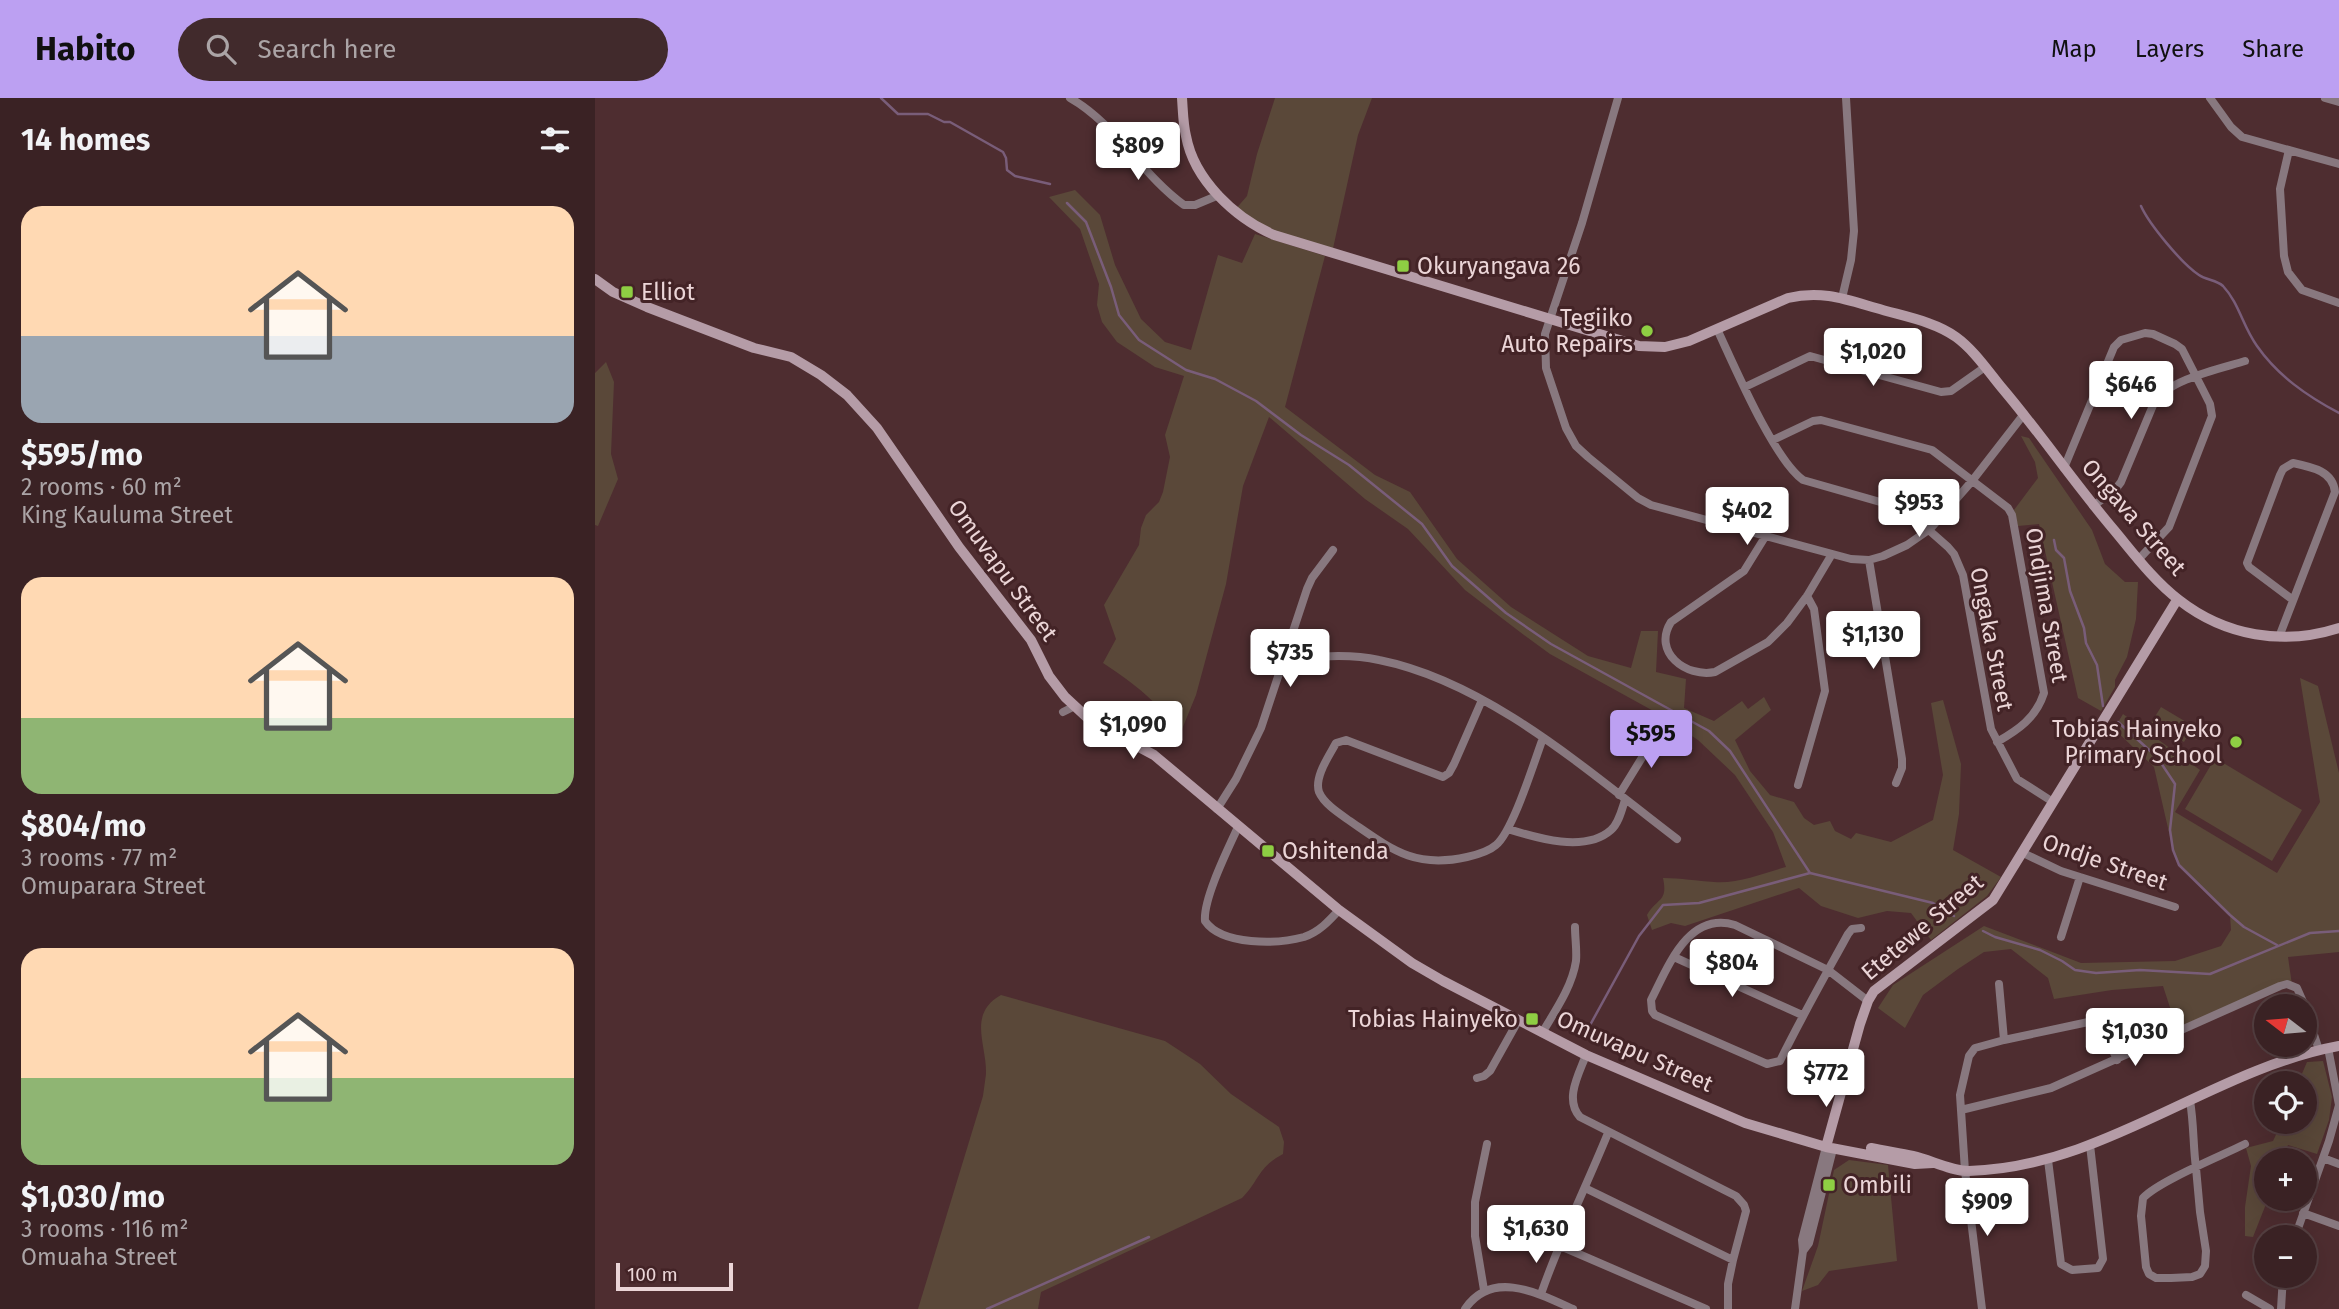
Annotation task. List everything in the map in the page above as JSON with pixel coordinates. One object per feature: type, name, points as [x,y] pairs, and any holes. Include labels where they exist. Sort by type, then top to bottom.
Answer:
[{"type":"street","points":[[1070,98],[1105,124],[1159,183],[1184,205],[1195,205],[1219,195]]},
{"type":"street","name":"Ongava Street","points":[[1182,98],[1186,137],[1199,170],[1241,216],[1274,235],[1549,319],[1639,346],[1665,347],[1689,341],[1788,298],[1821,294],[1934,326],[1955,337],[1985,368],[2024,414],[2093,506],[2138,560],[2178,600],[2223,626],[2279,638],[2296,638],[2339,628]]},
{"type":"street","points":[[1618,98],[1582,223],[1549,319],[1545,334],[1546,368],[1559,409],[1576,446],[1630,492],[1651,505],[1765,537],[1869,561],[1907,545],[1930,529],[1972,481],[2024,414]]},
{"type":"street","points":[[1842,298],[1851,260],[1854,231],[1846,98]]},
{"type":"street","points":[[2210,98],[2231,127],[2242,137],[2339,164]]},
{"type":"street","points":[[2325,98],[2339,102]]},
{"type":"street","points":[[2289,150],[2280,189],[2284,256],[2288,271],[2302,290],[2339,303]]},
{"type":"street","name":"Omuvapu Street","points":[[595,279],[613,292],[647,307],[754,348],[791,358],[821,375],[847,395],[877,428],[959,547],[1031,640],[1057,689],[1075,706],[1093,722],[1154,755],[1339,910],[1412,963],[1586,1055],[1745,1123],[1830,1145],[1915,1156],[1965,1171],[2048,1160],[2089,1145],[2267,1066],[2329,1048]]},
{"type":"street","name":"Ongaka Street","points":[[1717,329],[1773,440],[1794,473],[1803,480],[1905,509],[1930,529],[1954,554],[1963,575],[1988,719],[1997,742],[2017,779],[2053,802]]},
{"type":"street","points":[[2064,468],[2110,354],[2121,340],[2145,332],[2182,349],[2212,412],[2207,432],[2169,527],[2138,560]]},
{"type":"street","points":[[1745,387],[1810,356],[1941,392],[1951,391],[1985,368]]},
{"type":"street","points":[[2093,506],[2115,490],[2121,482],[2158,396],[2166,389],[2245,361]]},
{"type":"street","name":"Ondjima Street","points":[[1773,440],[1814,421],[1828,421],[1932,450],[2008,508],[2012,515],[2043,685],[2041,703],[2033,715],[2022,727],[1997,742]]},
{"type":"street","points":[[2279,638],[2335,492],[2328,475],[2293,463],[2283,469],[2280,475],[2247,562],[2249,567],[2293,600]]},
{"type":"street","points":[[1765,537],[1744,571],[1671,622],[1665,637],[1673,658],[1685,669],[1707,674],[1715,672],[1768,642],[1787,623],[1807,596],[1832,554]]},
{"type":"street","points":[[1217,809],[1250,754],[1261,729],[1307,589],[1333,550]]},
{"type":"street","points":[[1869,561],[1902,759],[1902,768],[1896,783]]},
{"type":"street","points":[[1798,785],[1825,691],[1814,609],[1807,596]]},
{"type":"street","name":"Etetewe Street","points":[[1795,1309],[1803,1251],[1809,1242],[1830,1145],[1846,1093],[1846,1080],[1868,1001],[1881,984],[1993,900],[2178,600]]},
{"type":"street","points":[[1284,659],[1378,659],[1447,681],[1499,708],[1543,738],[1677,839]]},
{"type":"street","points":[[1482,700],[1454,764],[1443,777],[1341,740],[1336,743],[1324,766],[1318,783],[1319,792],[1338,811],[1384,844],[1409,857],[1422,860],[1454,860],[1472,856],[1497,844],[1508,829],[1543,738]]},
{"type":"street","points":[[1063,712],[1075,706]]},
{"type":"street","points":[[1508,829],[1552,842],[1601,836],[1615,826],[1622,797],[1659,730]]},
{"type":"street","points":[[1238,827],[1206,906],[1205,921],[1212,929],[1252,941],[1275,942],[1306,936],[1324,927],[1339,910]]},
{"type":"street","name":"Ondje Street","points":[[2023,853],[2080,877],[2175,907]]},
{"type":"street","points":[[2061,937],[2080,877]]},
{"type":"street","points":[[1861,928],[1852,929],[1848,934],[1828,970],[1802,1015],[1780,1061],[1767,1064],[1652,1011],[1651,1000],[1683,941],[1709,925],[1725,922],[1828,970],[1868,1001]]},
{"type":"street","points":[[1542,1033],[1571,979],[1576,961],[1575,927]]},
{"type":"street","points":[[1674,957],[1802,1015]]},
{"type":"street","points":[[1999,984],[2004,1040]]},
{"type":"street","points":[[2260,994],[2287,984],[2297,988],[2300,994]]},
{"type":"street","points":[[1961,1110],[2051,1088],[2254,997]]},
{"type":"street","points":[[1477,1078],[1490,1071],[1518,1021]]},
{"type":"street","points":[[1982,1309],[1965,1171],[1961,1110],[1962,1081],[1971,1052],[1975,1048],[2004,1040],[2093,1021],[2102,1025],[2117,1060]]},
{"type":"street","points":[[2299,1225],[2339,1105],[2329,1048],[2317,1028]]},
{"type":"street","points":[[1586,1055],[1573,1090],[1572,1105],[1580,1117],[1736,1196],[1744,1205],[1746,1211],[1728,1284],[1728,1309]]},
{"type":"street","points":[[2190,1101],[2193,1118],[2196,1168],[2200,1212],[2206,1251],[2205,1266],[2200,1274],[2192,1277],[2156,1279],[2149,1274],[2146,1267],[2141,1205],[2147,1194],[2196,1168],[2245,1144]]},
{"type":"street","points":[[1541,1294],[1558,1245],[1608,1133]]},
{"type":"street","points":[[1483,1290],[1475,1236],[1475,1202],[1487,1144]]},
{"type":"street","points":[[2048,1160],[2061,1264],[2072,1270],[2098,1268],[2103,1259],[2089,1145]]},
{"type":"street","points":[[2323,1158],[2339,1164]]},
{"type":"street","points":[[1585,1188],[1733,1260]]},
{"type":"street","points":[[2303,1213],[2339,1226]]},
{"type":"street","points":[[1558,1245],[1706,1309]]},
{"type":"street","points":[[1465,1309],[1483,1290],[1500,1286],[1541,1294],[1573,1309]]},
{"type":"street","points":[[2281,1309],[2282,1288]]},
{"type":"street","points":[[2246,1295],[2270,1309]]},
{"type":"shaded area","points":[[1275,98],[1372,98],[1358,135],[1332,253],[1274,235],[1234,211],[1247,196]]},
{"type":"shaded area","points":[[1075,190],[1100,215],[1115,265],[1141,319],[1165,342],[1191,350],[1218,255],[1242,263],[1255,234],[1325,256],[1285,407],[1375,475],[1410,492],[1457,559],[1511,607],[1588,656],[1631,668],[1641,631],[1658,631],[1656,672],[1686,679],[1684,708],[1714,721],[1742,701],[1748,709],[1764,697],[1771,710],[1735,740],[1750,771],[1770,795],[1794,802],[1804,818],[1814,825],[1830,821],[1835,831],[1851,839],[1856,833],[1891,842],[1933,820],[1943,775],[1931,703],[1943,700],[1961,764],[1959,814],[1953,850],[2001,877],[1987,896],[1931,940],[1911,913],[1887,911],[1858,918],[1821,906],[1799,888],[1685,926],[1671,923],[1652,930],[1647,915],[1663,896],[1663,878],[1723,882],[1741,880],[1786,867],[1773,832],[1735,775],[1698,740],[1657,713],[1550,654],[1465,590],[1408,529],[1365,499],[1269,417],[1243,486],[1226,584],[1196,695],[1178,739],[1174,728],[1157,706],[1136,686],[1103,663],[1116,639],[1104,605],[1139,545],[1146,515],[1159,502],[1163,492],[1170,457],[1165,435],[1184,376],[1155,367],[1117,342],[1102,322],[1097,305],[1099,284],[1080,229],[1049,197]]},
{"type":"shaded area","points":[[606,362],[614,382],[611,454],[618,479],[598,526],[595,525],[595,373]]},
{"type":"shaded area","points":[[2021,436],[2029,438],[2092,530],[2105,564],[2125,582],[2138,582],[2136,619],[2127,657],[2115,680],[2115,687],[2101,711],[2078,698],[2039,524],[2018,526],[2014,510],[2038,478],[2035,462]]},
{"type":"shaded area","points":[[2300,678],[2318,686],[2339,773],[2339,952],[2288,957],[2292,985],[2270,994],[2254,994],[2254,1001],[2178,1032],[2163,986],[2054,999],[2048,978],[2011,949],[1984,952],[1923,995],[1905,1028],[1878,1008],[1893,985],[1984,926],[2081,963],[2175,961],[2221,946],[2231,930],[2230,915],[2179,865],[2173,850],[2154,767],[2114,729],[2123,714],[2200,770],[2175,812],[2277,873],[2320,802]]},
{"type":"shaded area","points":[[2161,707],[2193,726],[2184,742],[2151,723]]},
{"type":"shaded area","points":[[2215,758],[2302,810],[2272,861],[2185,809]]},
{"type":"shaded area","points":[[1001,995],[1165,1041],[1200,1064],[1231,1094],[1279,1127],[1284,1142],[1283,1154],[1263,1169],[1242,1198],[1041,1292],[1038,1309],[918,1309],[983,1096],[986,1063],[981,1031],[984,1011]]},
{"type":"shaded area","points":[[2323,1061],[2332,1097],[2329,1120],[2317,1154],[2317,1148],[2288,1145],[2287,1148],[2254,1148],[2254,1211],[2263,1211],[2258,1225],[2254,1225],[2253,1237],[2245,1236],[2245,1207],[2251,1166],[2246,1148],[2273,1141],[2276,1134],[2317,1134],[2317,1071],[2303,1071],[2307,1062]]},
{"type":"shaded area","points":[[1849,1160],[1888,1165],[1897,1261],[1829,1271],[1818,1285],[1802,1291],[1818,1246],[1834,1170]]},
{"type":"waterway","points":[[881,98],[898,114],[928,114],[950,122],[1003,152],[1007,170],[1015,176],[1050,184]]},
{"type":"waterway","points":[[1067,203],[1086,222],[1119,315],[1139,340],[1186,370],[1215,379],[1256,401],[1301,435],[1349,465],[1422,524],[1452,566],[1506,613],[1551,644],[1709,731],[1730,751],[1810,873]]},
{"type":"waterway","points":[[2141,206],[2158,233],[2184,262],[2199,275],[2223,286],[2252,339],[2274,367],[2316,400],[2339,413]]},
{"type":"waterway","points":[[2054,540],[2056,550],[2064,558],[2070,591],[2084,628],[2086,643],[2097,665],[2103,706]]},
{"type":"waterway","points":[[2118,722],[2157,757],[2175,784],[2170,830],[2179,865],[2244,927],[2277,945]]},
{"type":"waterway","points":[[1589,1027],[1639,936],[1663,905],[1699,903],[1810,873],[1933,903],[1954,916]]},
{"type":"waterway","points":[[1983,931],[2040,950],[2075,970],[2096,973],[2140,970],[2210,974],[2310,933],[2339,931]]},
{"type":"waterway","points":[[987,1309],[1149,1237]]},
{"type":"place","name":"Okuryangava 26","points":[[1403,266]]},
{"type":"place","name":"Elliot","points":[[627,292]]},
{"type":"place","name":"Tegiiko Auto Repairs","points":[[1647,331]]},
{"type":"place","name":"Tobias Hainyeko Primary School","points":[[2236,742]]},
{"type":"place","name":"Oshitenda","points":[[1268,851]]},
{"type":"place","name":"Tobias Hainyeko","points":[[1532,1019]]},
{"type":"place","name":"Ombili","points":[[1829,1185]]}]
